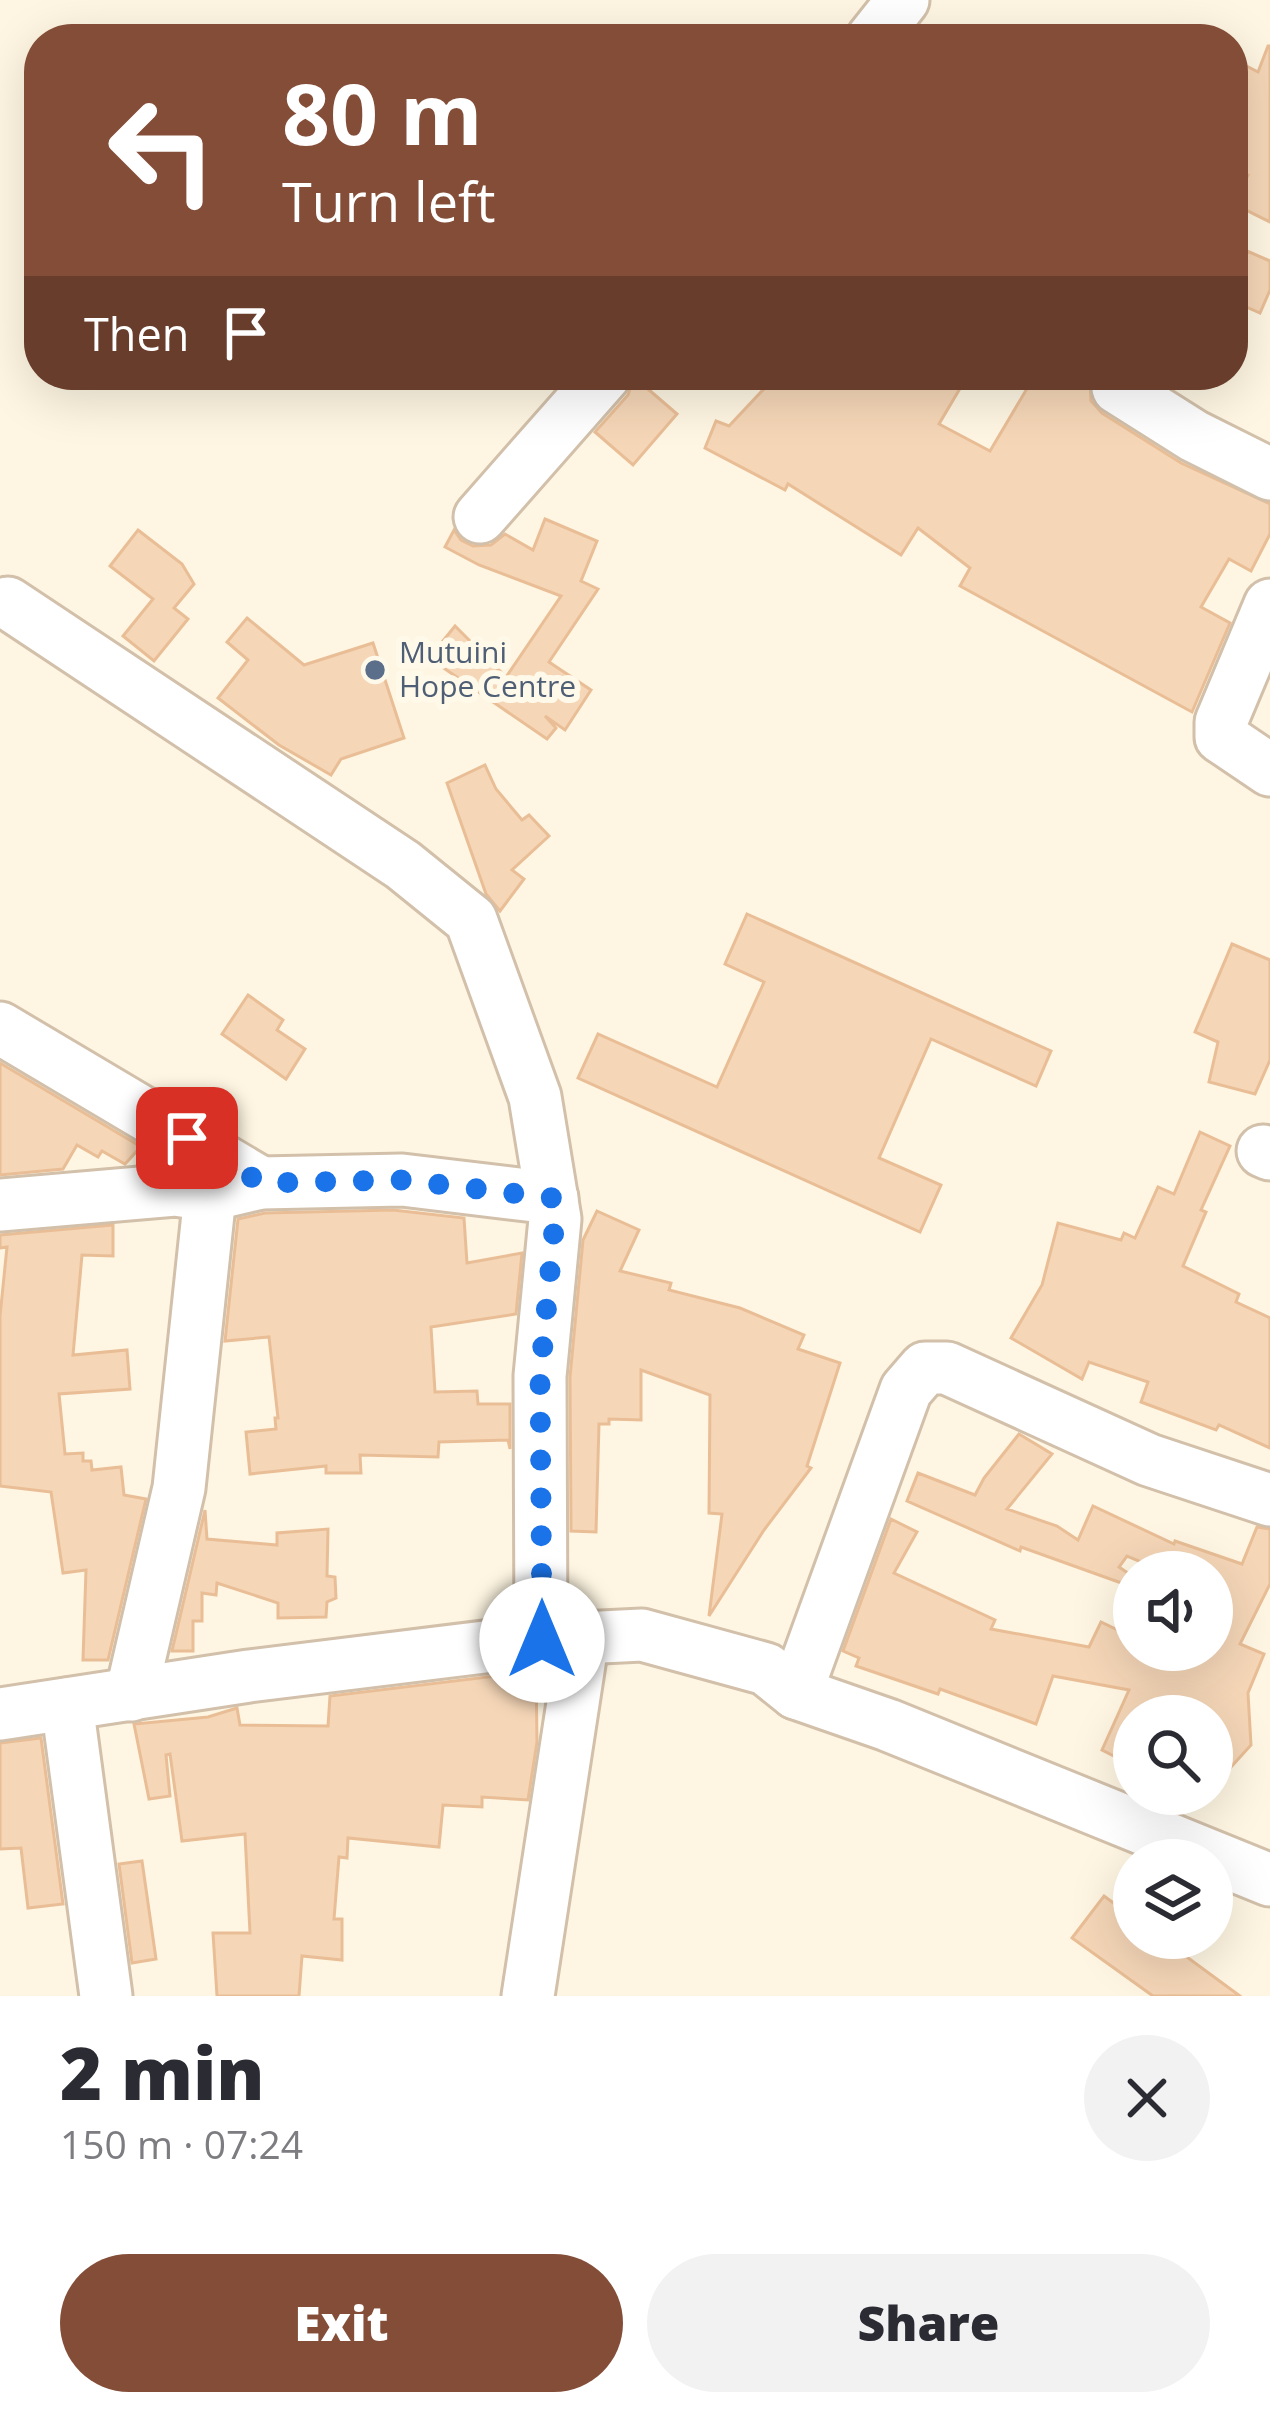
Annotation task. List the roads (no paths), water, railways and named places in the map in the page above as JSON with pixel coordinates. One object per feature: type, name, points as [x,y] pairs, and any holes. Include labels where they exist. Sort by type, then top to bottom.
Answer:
[{"type":"street","points":[[884,24],[903,0]]},
{"type":"street","points":[[480,517],[592,390]]},
{"type":"street","points":[[1121,390],[1194,436],[1270,474]]},
{"type":"street","points":[[8,603],[403,865],[471,920],[535,1096],[555,1219],[540,1376],[562,1639],[527,1996]]},
{"type":"street","points":[[1270,605],[1221,722],[1222,737],[1270,770]]},
{"type":"street","points":[[0,1028],[261,1183]]},
{"type":"street","points":[[0,1205],[175,1190],[210,1195],[261,1183],[402,1180],[553,1198]]},
{"type":"street","points":[[131,1695],[179,1489],[210,1195]]},
{"type":"street","points":[[796,1693],[906,1390],[925,1368],[947,1368],[1149,1460],[1270,1500]]},
{"type":"street","points":[[0,1714],[249,1676],[562,1639],[642,1636],[766,1670],[796,1693],[888,1725],[1270,1880]]},
{"type":"street","points":[[67,1704],[106,1996]]},
{"type":"place","name":"Mutuini Hope Centre","points":[[375,670]]}]
